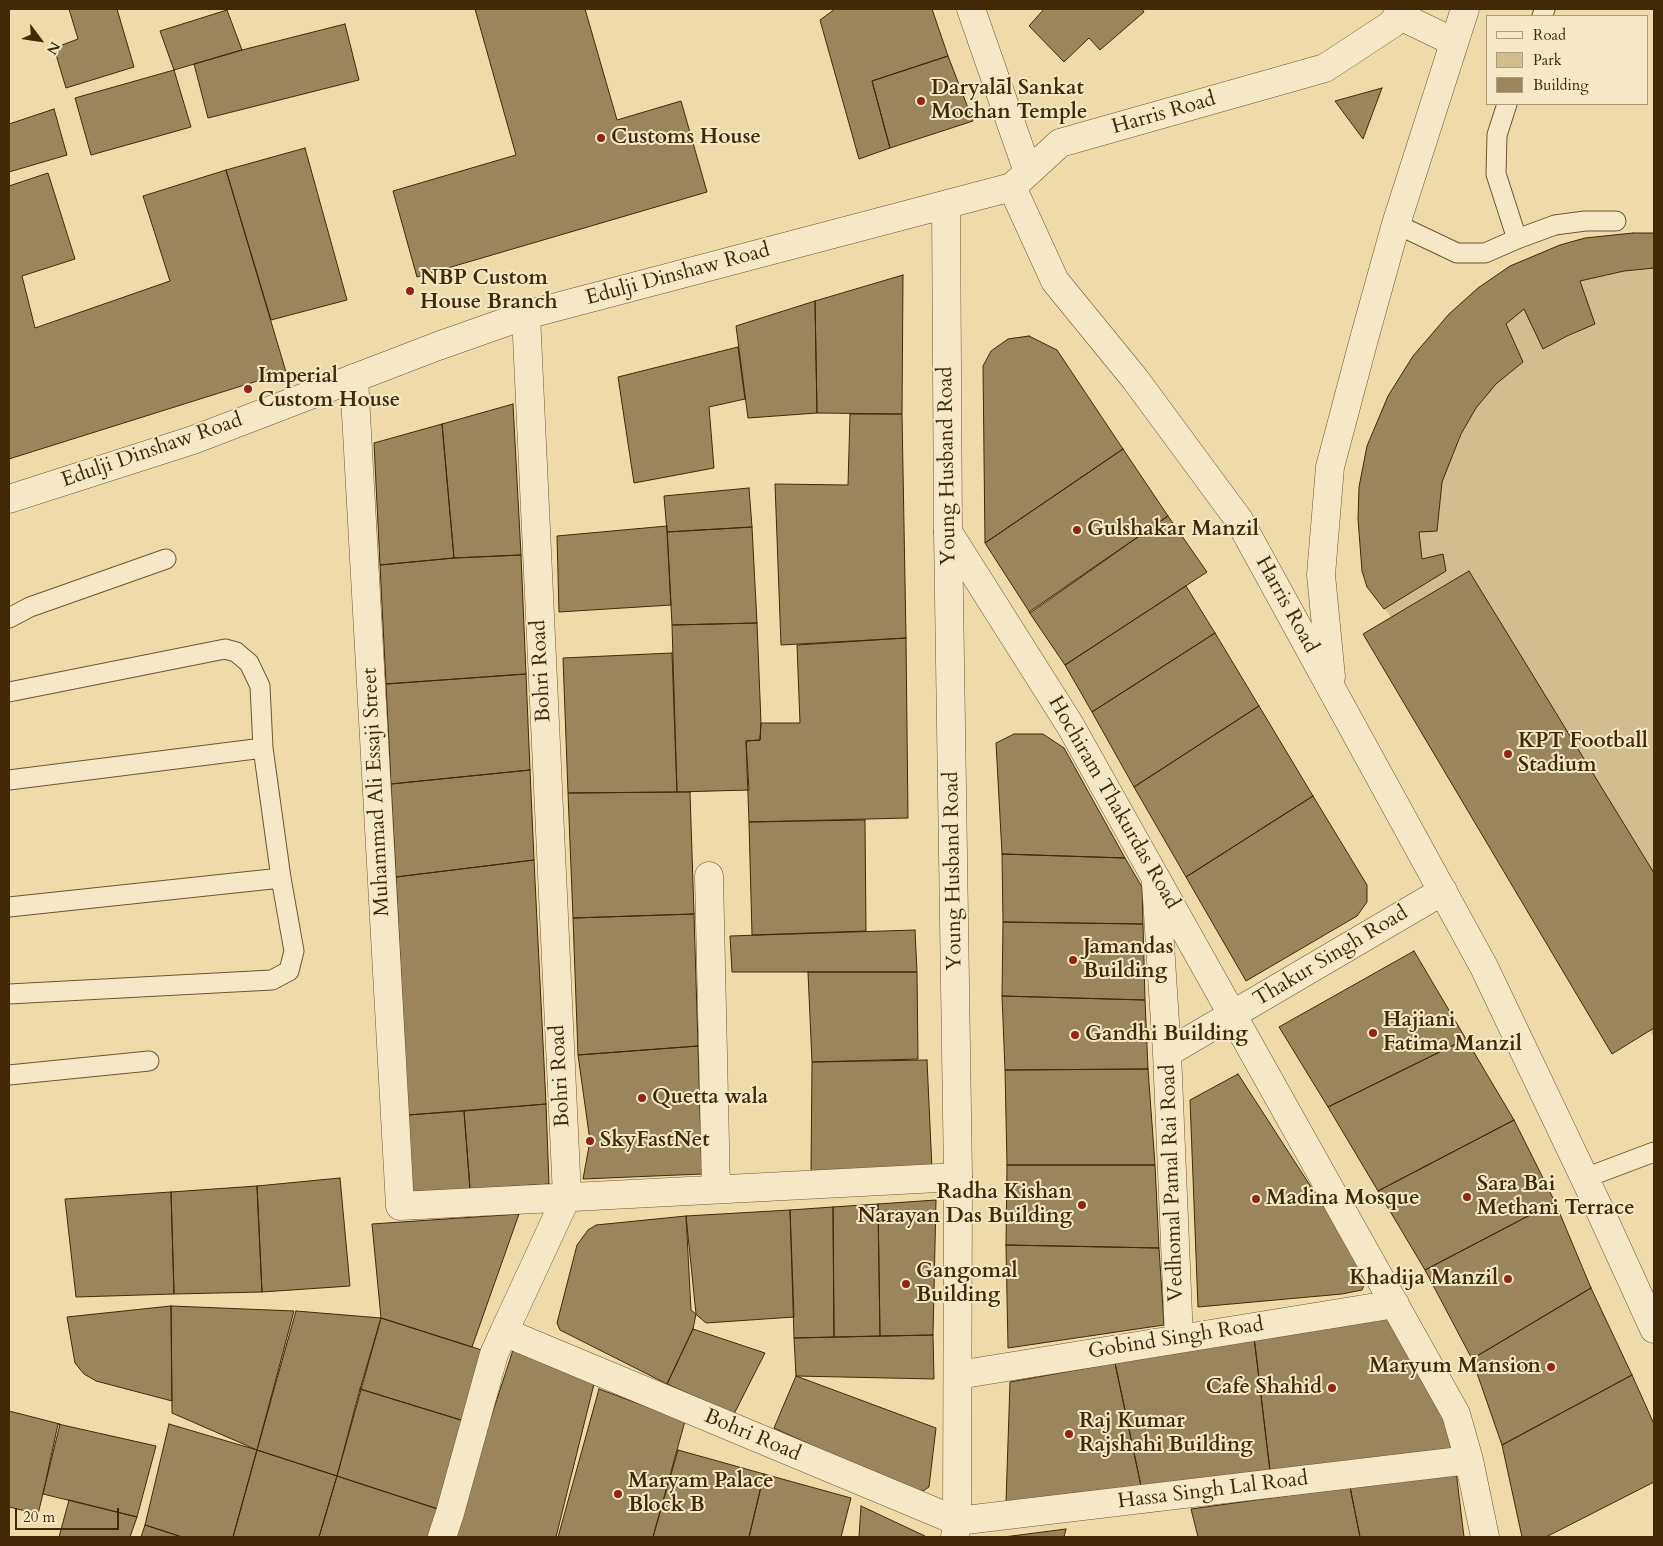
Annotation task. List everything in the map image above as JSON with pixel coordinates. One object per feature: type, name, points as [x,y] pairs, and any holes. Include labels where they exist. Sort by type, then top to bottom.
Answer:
[{"type":"street","points":[[971,9],[1020,180]]},
{"type":"street","points":[[1332,689],[1321,575],[1330,467],[1396,224],[1466,9]]},
{"type":"street","points":[[1400,12],[1454,42]]},
{"type":"street","name":"Harris Road","points":[[1400,12],[1392,24],[1325,68],[1060,144],[1020,180],[1055,281],[1134,379],[1239,520],[1484,967],[1585,1178],[1654,1329]]},
{"type":"street","name":"Edulji Dinshaw Road","points":[[9,499],[193,440],[438,346],[526,315],[946,205],[1020,180]]},
{"type":"street","name":"Young Husband Road","points":[[946,205],[948,532],[958,1177],[956,1529]]},
{"type":"street","name":"Bohri Road","points":[[526,315],[567,1196],[504,1332],[956,1529]]},
{"type":"street","name":"Muhammad Ali Essaji Street","points":[[354,378],[400,1206],[567,1196]]},
{"type":"street","name":"Hochiram Thakurdas Road","points":[[948,532],[1070,724],[1456,1414],[1469,1460],[1485,1537]]},
{"type":"street","points":[[709,876],[716,1189]]},
{"type":"street","name":"Vedhomal Pamal Rai Road","points":[[1156,876],[1167,1053],[1179,1339]]},
{"type":"street","name":"Thakur Singh Road","points":[[1167,1053],[1443,891]]},
{"type":"street","points":[[567,1196],[958,1177]]},
{"type":"street","name":"Gobind Singh Road","points":[[958,1375],[1395,1304]]},
{"type":"street","points":[[442,1537],[494,1354],[504,1332]]},
{"type":"street","name":"Hassa Singh Lal Road","points":[[956,1529],[1469,1460]]},
{"type":"lane","points":[[1507,105],[1497,135],[1496,174],[1517,239]]},
{"type":"lane","points":[[1396,224],[1457,252],[1485,252],[1555,225],[1585,221],[1616,222]]},
{"type":"lane","points":[[9,618],[30,607],[166,559]]},
{"type":"lane","points":[[9,692],[224,649],[236,652],[249,663],[260,686],[263,748],[281,878],[294,952],[289,971],[272,980],[9,994]]},
{"type":"lane","points":[[9,780],[263,748]]},
{"type":"lane","points":[[9,907],[281,878]]},
{"type":"lane","points":[[9,1075],[149,1060]]},
{"type":"lane","points":[[1585,1178],[1654,1152]]},
{"type":"green space","points":[[1633,233],[1654,233],[1654,1038],[1650,1031],[1612,1054],[1363,634],[1391,617],[1367,587],[1362,571],[1358,519],[1359,487],[1367,446],[1388,396],[1413,356],[1449,314],[1478,288],[1510,266],[1560,245]]},
{"type":"building","points":[[69,9],[117,9],[134,67],[66,88],[54,48],[78,39]]},
{"type":"building","name":"Customs House","points":[[475,9],[585,9],[617,120],[681,101],[707,192],[417,277],[393,191],[516,155]]},
{"type":"building","points":[[835,9],[932,9],[948,56],[872,81],[890,148],[859,159],[820,20]]},
{"type":"building","points":[[1044,9],[1142,9],[1144,12],[1100,50],[1089,38],[1064,62],[1029,26]]},
{"type":"building","points":[[227,10],[242,50],[174,70],[160,31]]},
{"type":"building","points":[[345,24],[359,80],[208,118],[194,64]]},
{"type":"building","name":"Daryalāl Sankat Mochan Temple","points":[[948,56],[973,121],[890,148],[872,81]]},
{"type":"building","points":[[174,70],[191,127],[91,155],[75,98]]},
{"type":"building","points":[[1382,88],[1363,139],[1335,101]]},
{"type":"building","points":[[54,109],[67,155],[9,172],[9,124]]},
{"type":"building","points":[[305,148],[347,300],[271,320],[226,170]]},
{"type":"building","name":"Imperial Custom House","points":[[226,170],[286,372],[9,459],[9,186],[48,173],[75,259],[22,276],[35,328],[170,281],[143,196]]},
{"type":"building","points":[[1633,233],[1654,233],[1654,268],[1624,271],[1580,281],[1595,324],[1543,349],[1524,309],[1506,324],[1523,362],[1496,384],[1476,408],[1461,434],[1442,482],[1437,531],[1419,532],[1422,559],[1443,554],[1446,571],[1384,609],[1367,587],[1362,571],[1358,519],[1359,487],[1367,446],[1388,396],[1413,356],[1449,314],[1478,288],[1510,266],[1560,245],[1585,238]]},
{"type":"building","points":[[903,275],[902,414],[817,413],[815,301]]},
{"type":"building","points":[[815,301],[817,413],[748,418],[736,326]]},
{"type":"building","points":[[1029,336],[1057,350],[1123,449],[985,543],[983,366],[991,351],[1008,339]]},
{"type":"building","points":[[738,347],[745,399],[709,407],[714,468],[634,483],[618,377]]},
{"type":"building","points":[[513,404],[521,555],[454,558],[442,424]]},
{"type":"building","points":[[850,414],[902,414],[906,638],[781,645],[775,484],[848,485]]},
{"type":"building","points":[[442,424],[454,558],[380,565],[374,443]]},
{"type":"building","name":"Gulshakar Manzil","points":[[1123,449],[1168,516],[1030,613],[985,543]]},
{"type":"building","points":[[749,488],[752,527],[667,532],[664,496]]},
{"type":"building","points":[[1168,516],[1207,572],[1065,665],[1029,612]]},
{"type":"building","points":[[667,526],[671,605],[559,612],[557,536]]},
{"type":"building","points":[[752,527],[757,623],[672,625],[667,532]]},
{"type":"building","points":[[521,555],[526,674],[386,684],[380,565],[454,558]]},
{"type":"building","points":[[1469,571],[1654,873],[1654,1028],[1612,1054],[1363,634]]},
{"type":"building","points":[[1186,586],[1215,633],[1092,712],[1065,665]]},
{"type":"building","points":[[757,623],[761,723],[760,740],[746,741],[749,790],[677,792],[672,625]]},
{"type":"building","points":[[1215,633],[1259,706],[1134,787],[1092,712]]},
{"type":"building","points":[[906,638],[908,818],[749,822],[746,741],[760,740],[761,723],[800,723],[797,645]]},
{"type":"building","points":[[672,653],[677,792],[568,793],[563,658]]},
{"type":"building","points":[[526,674],[530,770],[391,784],[386,684]]},
{"type":"building","points":[[1259,706],[1313,796],[1186,877],[1134,787]]},
{"type":"building","points":[[1014,734],[1043,734],[1064,748],[1125,858],[1002,854],[996,743]]},
{"type":"building","points":[[530,770],[534,860],[396,877],[391,784]]},
{"type":"building","points":[[690,792],[694,914],[573,918],[568,793]]},
{"type":"building","points":[[1313,796],[1367,885],[1367,902],[1357,916],[1246,981],[1186,877]]},
{"type":"building","points":[[865,820],[866,931],[752,935],[749,822]]},
{"type":"building","points":[[1002,854],[1125,858],[1142,887],[1143,924],[1003,922]]},
{"type":"building","points":[[534,860],[546,1104],[408,1115],[396,877]]},
{"type":"building","points":[[694,914],[698,1046],[578,1055],[573,918]]},
{"type":"building","name":"Jamandas Building","points":[[1003,922],[1143,924],[1145,1000],[1002,996]]},
{"type":"building","points":[[915,930],[917,972],[732,972],[730,936]]},
{"type":"building","name":"Hajiani Fatima Manzil","points":[[1414,951],[1466,1039],[1328,1107],[1279,1027]]},
{"type":"building","points":[[808,972],[917,972],[918,1059],[812,1062]]},
{"type":"building","name":"Gandhi Building","points":[[1002,996],[1145,1000],[1148,1069],[1005,1070]]},
{"type":"building","points":[[1466,1039],[1514,1120],[1378,1191],[1328,1107]]},
{"type":"building","name":"Quetta wala","points":[[698,1046],[702,1174],[583,1179],[590,1141],[578,1055]]},
{"type":"building","points":[[927,1060],[932,1169],[811,1172],[812,1062]]},
{"type":"building","points":[[1148,1069],[1155,1165],[1007,1165],[1005,1070]]},
{"type":"building","name":"Madina Mosque","points":[[1238,1074],[1368,1275],[1362,1290],[1342,1294],[1198,1307],[1190,1100]]},
{"type":"building","points":[[546,1104],[549,1184],[470,1189],[464,1111]]},
{"type":"building","points":[[464,1111],[470,1189],[412,1193],[408,1115]]},
{"type":"building","name":"Sara Bai Methani Terrace","points":[[1514,1120],[1555,1202],[1425,1270],[1378,1191]]},
{"type":"building","name":"Radha Kishan Narayan Das Building","points":[[1007,1165],[1155,1165],[1159,1248],[1006,1245]]},
{"type":"building","points":[[340,1178],[350,1286],[262,1292],[257,1186]]},
{"type":"building","points":[[257,1186],[262,1292],[174,1294],[171,1192]]},
{"type":"building","points":[[171,1192],[174,1294],[76,1297],[65,1199]]},
{"type":"building","name":"Gangomal Building","points":[[936,1200],[933,1335],[880,1336],[878,1204]]},
{"type":"building","name":"Khadija Manzil","points":[[1555,1202],[1591,1288],[1472,1359],[1425,1270]]},
{"type":"building","points":[[878,1204],[880,1336],[834,1337],[833,1207]]},
{"type":"building","points":[[833,1207],[834,1337],[794,1338],[790,1210]]},
{"type":"building","points":[[790,1210],[794,1317],[706,1323],[691,1310],[686,1216]]},
{"type":"building","points":[[519,1214],[472,1347],[381,1318],[372,1224]]},
{"type":"building","points":[[686,1216],[696,1314],[693,1329],[667,1384],[560,1330],[557,1323],[577,1245],[588,1230],[596,1225]]},
{"type":"building","points":[[1006,1245],[1159,1248],[1164,1325],[1008,1348]]},
{"type":"building","name":"Maryum Mansion","points":[[1591,1288],[1632,1375],[1502,1445],[1472,1359]]},
{"type":"building","points":[[171,1306],[294,1311],[257,1450],[172,1413]]},
{"type":"building","points":[[171,1306],[172,1401],[96,1381],[84,1374],[75,1363],[67,1317]]},
{"type":"building","points":[[296,1311],[381,1318],[337,1476],[257,1450]]},
{"type":"building","points":[[1405,1311],[1462,1449],[1270,1471],[1254,1337]]},
{"type":"building","points":[[381,1318],[494,1354],[474,1424],[360,1389]]},
{"type":"building","points":[[693,1329],[765,1353],[734,1414],[667,1384]]},
{"type":"building","points":[[933,1335],[934,1379],[796,1376],[794,1338]]},
{"type":"building","points":[[1254,1337],[1270,1471],[1141,1486],[1115,1363]]},
{"type":"building","points":[[515,1344],[595,1380],[556,1537],[452,1537]]},
{"type":"building","name":"Raj Kumar Rajshahi Building","points":[[1115,1363],[1141,1486],[1006,1502],[1010,1382]]},
{"type":"building","points":[[1632,1375],[1654,1424],[1654,1482],[1546,1537],[1522,1537],[1502,1445]]},
{"type":"building","points":[[796,1376],[936,1428],[929,1487],[917,1492],[910,1490],[774,1428]]},
{"type":"building","points":[[360,1389],[474,1424],[447,1512],[337,1476]]},
{"type":"building","name":"Maryam Palace Block B","points":[[599,1389],[685,1421],[653,1537],[558,1537]]},
{"type":"building","points":[[9,1411],[60,1424],[38,1514],[9,1507]]},
{"type":"building","points":[[58,1424],[156,1446],[137,1517],[43,1494]]},
{"type":"building","points":[[169,1424],[257,1450],[233,1537],[182,1537],[145,1525]]},
{"type":"building","points":[[257,1450],[337,1476],[319,1537],[233,1537]]},
{"type":"building","points":[[678,1450],[764,1474],[749,1537],[653,1537]]},
{"type":"building","points":[[1456,1471],[1464,1537],[1360,1537],[1350,1487]]},
{"type":"building","points":[[764,1474],[851,1498],[841,1537],[749,1537]]},
{"type":"building","points":[[337,1476],[447,1512],[439,1537],[319,1537]]},
{"type":"building","points":[[1350,1487],[1360,1537],[1198,1537],[1191,1509]]},
{"type":"building","points":[[69,1500],[137,1517],[130,1537],[59,1537]]},
{"type":"building","points":[[861,1506],[925,1536],[925,1537],[859,1537]]},
{"type":"building","points":[[145,1525],[182,1537],[141,1537]]},
{"type":"building","points":[[1066,1529],[1064,1537],[1004,1537]]},
{"type":"place","name":"Daryalāl Sankat Mochan Temple","points":[[921,101]]},
{"type":"place","name":"Customs House","points":[[601,138]]},
{"type":"place","name":"NBP Custom House Branch","points":[[410,291]]},
{"type":"place","name":"Imperial Custom House","points":[[248,389]]},
{"type":"place","name":"Gulshakar Manzil","points":[[1077,530]]},
{"type":"place","name":"KPT Football Stadium","points":[[1508,754]]},
{"type":"place","name":"Jamandas Building","points":[[1073,960]]},
{"type":"place","name":"Hajiani Fatima Manzil","points":[[1373,1033]]},
{"type":"place","name":"Gandhi Building","points":[[1075,1035]]},
{"type":"place","name":"Quetta wala","points":[[642,1098]]},
{"type":"place","name":"SkyFastNet","points":[[590,1141]]},
{"type":"place","name":"Sara Bai Methani Terrace","points":[[1467,1197]]},
{"type":"place","name":"Madina Mosque","points":[[1256,1199]]},
{"type":"place","name":"Radha Kishan Narayan Das Building","points":[[1082,1205]]},
{"type":"place","name":"Khadija Manzil","points":[[1508,1279]]},
{"type":"place","name":"Gangomal Building","points":[[906,1284]]},
{"type":"place","name":"Maryum Mansion","points":[[1551,1367]]},
{"type":"place","name":"Cafe Shahid","points":[[1332,1388]]},
{"type":"place","name":"Raj Kumar Rajshahi Building","points":[[1069,1434]]},
{"type":"place","name":"Maryam Palace Block B","points":[[618,1494]]}]
